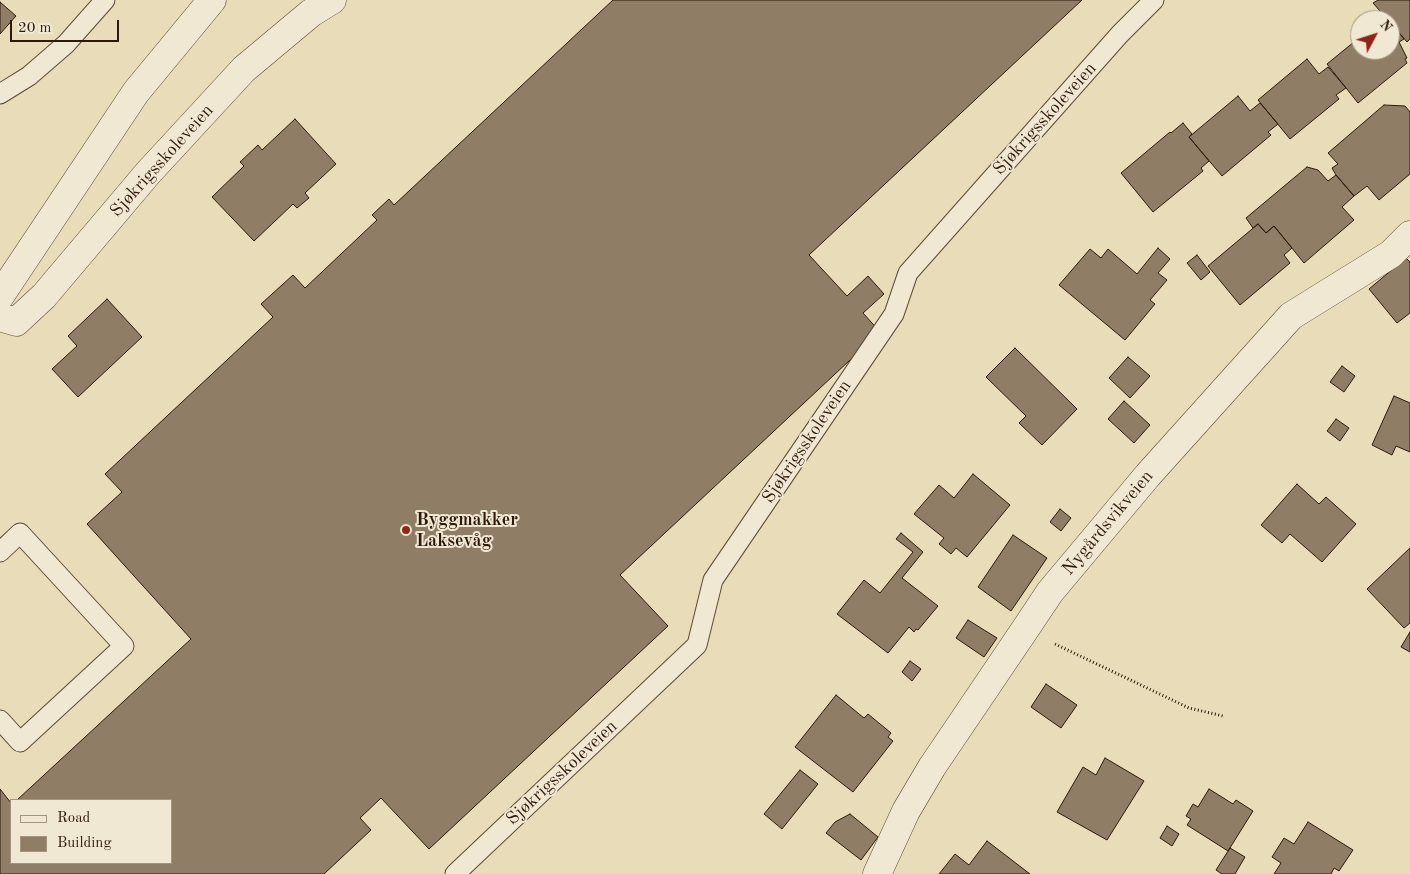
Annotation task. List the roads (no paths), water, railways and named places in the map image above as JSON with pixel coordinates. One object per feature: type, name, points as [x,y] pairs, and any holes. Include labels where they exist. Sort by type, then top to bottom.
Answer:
[{"type":"street","points":[[0,296],[136,92],[212,0]]},
{"type":"street","name":"Sjøkrigsskoleveien","points":[[0,317],[16,322],[44,296],[148,173],[244,69],[311,14],[332,0]]},
{"type":"street","name":"Nygårdsvikveien","points":[[878,874],[906,811],[932,767],[1050,592],[1148,475],[1291,316],[1391,254],[1410,235]]},
{"type":"lane","points":[[0,94],[29,76],[66,44],[104,0]]},
{"type":"lane","name":"Sjøkrigsskoleveien","points":[[455,874],[697,645],[712,580],[894,314],[908,272],[1120,34],[1154,0]]},
{"type":"lane","points":[[0,552],[20,533],[124,646],[20,742],[0,720]]},
{"type":"place","name":"Byggmakker Laksevåg","points":[[406,530]]}]
